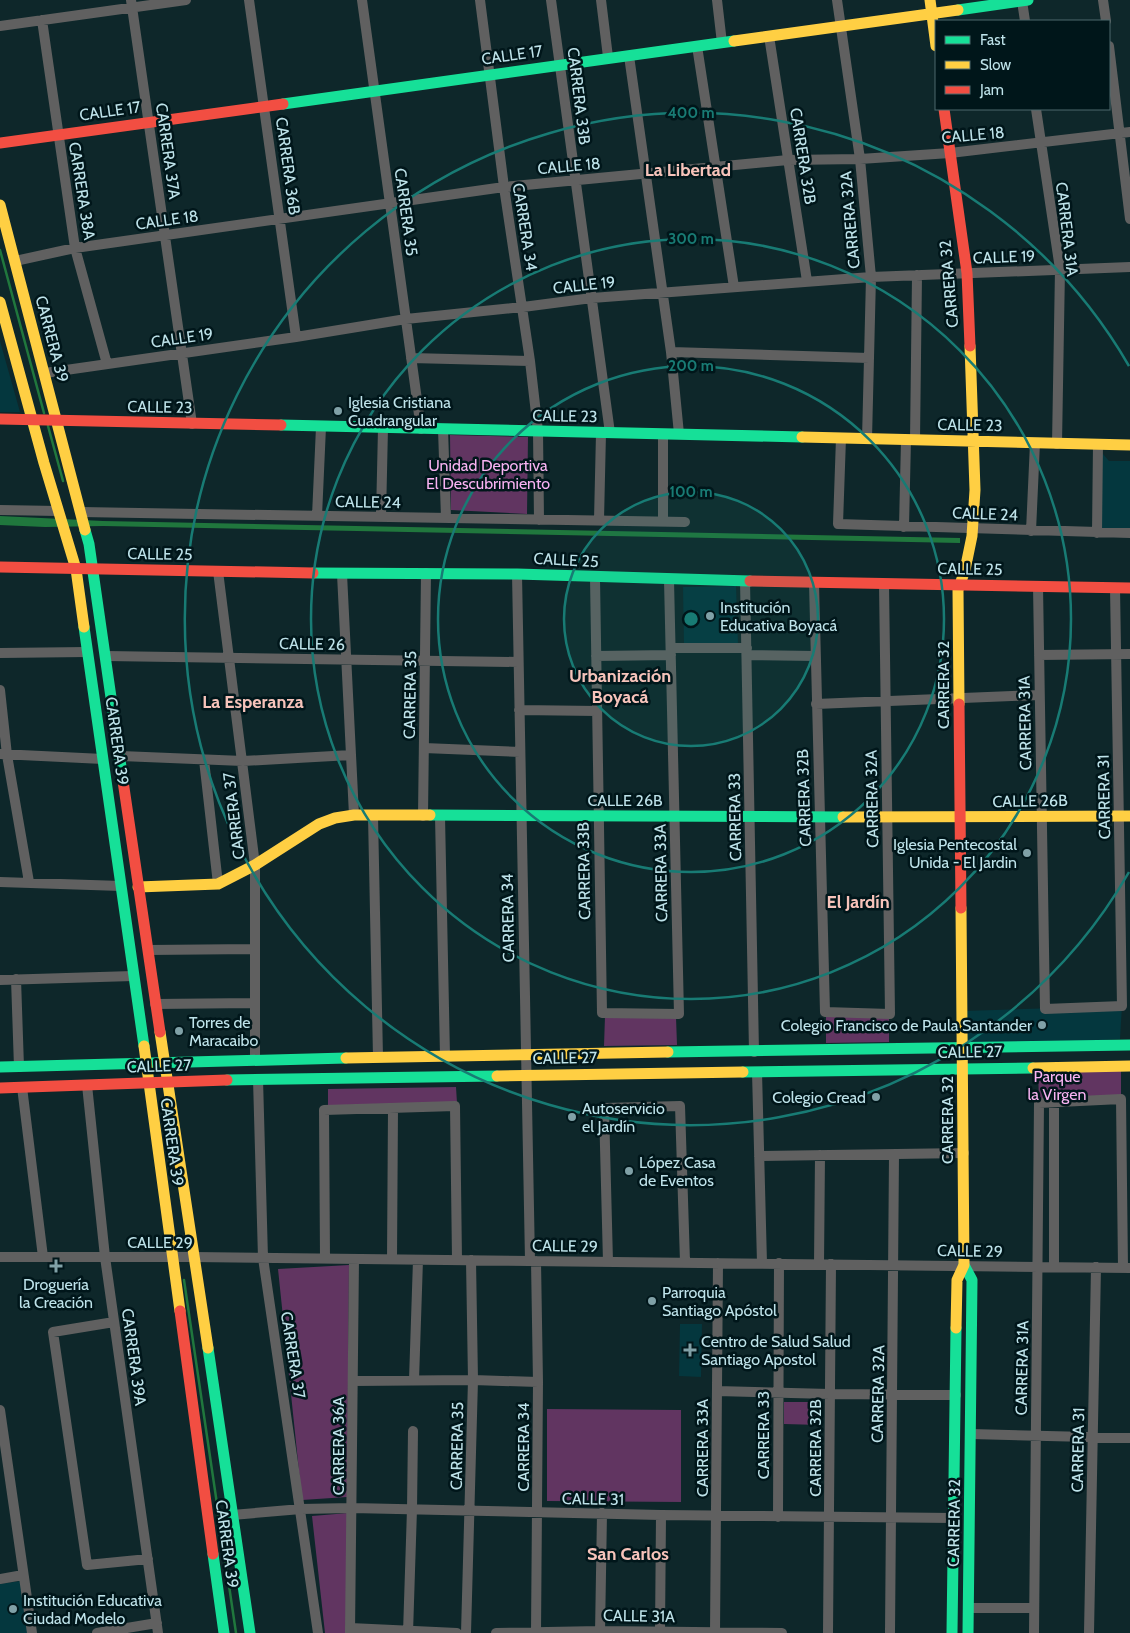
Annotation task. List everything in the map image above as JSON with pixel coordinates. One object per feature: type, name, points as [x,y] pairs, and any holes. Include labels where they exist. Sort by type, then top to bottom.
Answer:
[{"type":"main road","points":[[930,0],[935,38]]},
{"type":"main road","name":"CALLE 17","points":[[0,142],[1025,0]]},
{"type":"main road","name":"CARRERA 32","points":[[944,110],[967,273],[974,442],[972,533],[965,570],[958,590],[964,1265],[957,1280],[952,1633]]},
{"type":"main road","name":"CARRERA 39","points":[[0,205],[44,373],[54,421],[86,529],[121,756],[155,1004],[166,1062],[250,1633]]},
{"type":"main road","name":"CARRERA 39","points":[[0,302],[76,568],[224,1633]]},
{"type":"main road","name":"CALLE 23","points":[[0,420],[1130,445]]},
{"type":"main road","name":"CARRERA 39","points":[[67,533],[93,569]]},
{"type":"main road","name":"CALLE 25","points":[[0,567],[342,574],[517,574],[746,582],[1130,588]]},
{"type":"main road","name":"CALLE 26B","points":[[138,887],[218,884],[255,865],[319,824],[334,818],[354,815],[819,818],[1124,816]]},
{"type":"main road","name":"CALLE 27","points":[[0,1067],[255,1059],[1130,1045]]},
{"type":"main road","name":"CALLE 27","points":[[0,1088],[168,1081],[1130,1066]]},
{"type":"main road","points":[[169,1236],[174,1242],[180,1244],[188,1241],[191,1235]]},
{"type":"main road","name":"CARRERA 32","points":[[964,1265],[972,1280],[968,1633]]},
{"type":"main road","points":[[174,1277],[178,1272],[184,1270],[193,1272],[197,1278]]},
{"type":"street","points":[[0,26],[132,4],[186,0]]},
{"type":"street","name":"CARRERA 36B","points":[[249,0],[296,336]]},
{"type":"street","name":"CARRERA 35","points":[[362,0],[421,429]]},
{"type":"street","name":"CARRERA 34","points":[[480,0],[488,75],[523,307],[538,431],[539,520]]},
{"type":"street","name":"CARRERA 33B","points":[[551,0],[592,298],[605,433],[598,520]]},
{"type":"street","points":[[601,0],[608,58]]},
{"type":"street","points":[[716,0],[722,43]]},
{"type":"street","name":"CARRERA 32A","points":[[838,0],[860,159],[871,277],[867,439]]},
{"type":"street","points":[[1025,0],[1025,20]]},
{"type":"street","points":[[1103,0],[1106,20]]},
{"type":"street","name":"CARRERA 37A","points":[[132,4],[192,424]]},
{"type":"street","name":"CARRERA 38A","points":[[42,20],[75,248],[108,364]]},
{"type":"street","name":"CARRERA 32B","points":[[769,36],[807,281]]},
{"type":"street","points":[[697,46],[734,286]]},
{"type":"street","points":[[1110,51],[1125,133],[1130,219]]},
{"type":"street","points":[[629,56],[671,352],[679,434]]},
{"type":"street","name":"CARRERA 31A","points":[[1036,110],[1060,270],[1057,444]]},
{"type":"street","name":"CALLE 18","points":[[15,261],[75,248],[504,187],[788,160],[860,159],[950,153],[1125,133]]},
{"type":"street","name":"CALLE 19","points":[[44,373],[406,319],[592,298],[871,277],[1130,267]]},
{"type":"street","points":[[904,527],[918,275]]},
{"type":"street","points":[[671,352],[869,358]]},
{"type":"street","points":[[411,358],[530,361]]},
{"type":"street","points":[[317,516],[321,427]]},
{"type":"street","points":[[381,517],[383,428]]},
{"type":"street","points":[[443,429],[446,518]]},
{"type":"street","points":[[663,521],[664,434]]},
{"type":"street","name":"CALLE 24","points":[[841,438],[838,524],[972,533],[1031,531],[1130,533]]},
{"type":"street","points":[[1031,531],[1035,443]]},
{"type":"street","points":[[1097,533],[1098,444]]},
{"type":"street","points":[[0,510],[60,514]]},
{"type":"street","name":"CALLE 24","points":[[82,514],[685,522]]},
{"type":"street","name":"CARRERA 37","points":[[218,571],[255,865],[255,1059]]},
{"type":"street","name":"CARRERA 35","points":[[423,816],[426,573]]},
{"type":"street","points":[[342,574],[354,815]]},
{"type":"street","name":"CARRERA 34","points":[[517,574],[526,1075],[538,1382],[536,1633]]},
{"type":"street","name":"CARRERA 33B","points":[[595,578],[602,1013],[679,1014]]},
{"type":"street","name":"CARRERA 33A","points":[[669,580],[679,1014]]},
{"type":"street","name":"CARRERA 33","points":[[746,582],[754,1052]]},
{"type":"street","name":"CARRERA 32B","points":[[814,583],[825,1012]]},
{"type":"street","name":"CARRERA 32A","points":[[825,1012],[890,1014],[884,584]]},
{"type":"street","name":"CARRERA 31A","points":[[1038,586],[1045,1009]]},
{"type":"street","name":"CARRERA 31","points":[[1045,1009],[1122,1006],[1124,816],[1116,654],[1115,588]]},
{"type":"street","points":[[596,656],[671,651],[747,651],[815,656]]},
{"type":"street","points":[[0,653],[88,652]]},
{"type":"street","points":[[1039,655],[1130,654]]},
{"type":"street","name":"CALLE 26","points":[[106,656],[518,662]]},
{"type":"street","points":[[0,690],[4,754],[29,882]]},
{"type":"street","points":[[816,704],[1039,694]]},
{"type":"street","points":[[519,710],[597,711]]},
{"type":"street","points":[[424,748],[520,752]]},
{"type":"street","points":[[4,754],[103,759]]},
{"type":"street","points":[[121,756],[243,761],[351,755]]},
{"type":"street","points":[[204,760],[218,884]]},
{"type":"street","points":[[373,816],[378,1057]]},
{"type":"street","points":[[440,816],[445,1056]]},
{"type":"street","points":[[0,882],[121,886]]},
{"type":"street","points":[[148,950],[255,949]]},
{"type":"street","points":[[0,980],[134,976]]},
{"type":"street","points":[[16,979],[19,1067]]},
{"type":"street","points":[[155,1004],[255,1003]]},
{"type":"street","points":[[758,1072],[762,1263]]},
{"type":"street","name":"CARRERA 37","points":[[258,1080],[263,1258],[318,1633]]},
{"type":"street","name":"CARRERA 39A","points":[[87,1085],[105,1257],[157,1628]]},
{"type":"street","points":[[22,1087],[43,1257]]},
{"type":"street","points":[[1054,1267],[1054,1102],[1121,1099],[1126,1268]]},
{"type":"street","name":"CARRERA 31A","points":[[1034,1633],[1039,1104],[1054,1102]]},
{"type":"street","points":[[325,1258],[324,1110],[455,1106],[457,1260]]},
{"type":"street","points":[[608,1262],[604,1108],[680,1106],[685,1262]]},
{"type":"street","points":[[392,1259],[394,1108]]},
{"type":"street","points":[[760,1156],[964,1153]]},
{"type":"street","points":[[819,1264],[820,1155]]},
{"type":"street","name":"CARRERA 32A","points":[[890,1633],[894,1155]]},
{"type":"street","name":"CALLE 29","points":[[0,1257],[325,1258],[1126,1268]]},
{"type":"street","name":"CARRERA 36A","points":[[350,1631],[354,1259]]},
{"type":"street","points":[[414,1380],[418,1260]]},
{"type":"street","name":"CARRERA 35","points":[[466,1633],[471,1511],[473,1380],[471,1260]]},
{"type":"street","name":"CARRERA 33A","points":[[716,1633],[718,1263]]},
{"type":"street","name":"CARRERA 33","points":[[778,1517],[779,1263]]},
{"type":"street","name":"CARRERA 32B","points":[[828,1633],[831,1264]]},
{"type":"street","name":"CARRERA 31","points":[[1089,1633],[1096,1268]]},
{"type":"street","points":[[114,1322],[53,1332],[87,1565],[148,1559]]},
{"type":"street","points":[[353,1382],[414,1380],[538,1382]]},
{"type":"street","points":[[717,1391],[956,1395]]},
{"type":"street","points":[[0,1410],[32,1633]]},
{"type":"street","points":[[408,1632],[413,1431]]},
{"type":"street","points":[[971,1434],[1130,1438]]},
{"type":"street","name":"CALLE 31","points":[[232,1516],[301,1508],[352,1508],[716,1516],[954,1518]]},
{"type":"street","points":[[600,1632],[602,1513]]},
{"type":"street","points":[[660,1632],[661,1515]]},
{"type":"street","points":[[0,1579],[23,1575]]},
{"type":"street","points":[[969,1608],[1034,1608]]},
{"type":"street","points":[[97,1633],[157,1628]]},
{"type":"street","points":[[350,1631],[457,1633]]},
{"type":"street","name":"CALLE 31A","points":[[496,1633],[782,1633]]},
{"type":"shaded area","points":[[0,341],[20,412],[0,412]]},
{"type":"shaded area","points":[[1098,444],[1109,461],[1130,461],[1130,533],[1097,533]]},
{"type":"shaded area","points":[[0,516],[103,521],[960,538],[960,543],[103,526],[45,527],[0,525]]},
{"type":"shaded area","name":"Institución Educativa Boyacá","points":[[736,586],[738,644],[684,645],[683,587]]},
{"type":"shaded area","name":"Colegio Francisco de Paula Santander","points":[[1122,1006],[1120,1039],[963,1048],[963,1011]]},
{"type":"shaded area","name":"Centro de Salud Salud Santiago Apostol","points":[[680,1324],[702,1324],[701,1377],[679,1376]]},
{"type":"shaded area","name":"Institución Educativa Ciudad Modelo","points":[[21,1581],[29,1633],[0,1633],[0,1584]]},
{"type":"green space","name":"Unidad Deportiva El Descubrimiento","points":[[450,435],[528,437],[527,514],[451,510]]},
{"type":"green space","points":[[826,1014],[889,1016],[889,1042],[826,1043]]},
{"type":"green space","points":[[605,1016],[676,1017],[677,1045],[604,1046]]},
{"type":"green space","name":"Parque la Virgen","points":[[1121,1066],[1121,1099],[1039,1103],[1038,1068]]},
{"type":"green space","points":[[456,1087],[457,1103],[328,1106],[328,1089]]},
{"type":"green space","points":[[349,1265],[347,1497],[302,1500],[278,1269]]},
{"type":"green space","points":[[784,1402],[821,1402],[820,1425],[784,1424]]},
{"type":"green space","points":[[547,1409],[681,1410],[681,1502],[547,1501]]},
{"type":"green space","points":[[348,1513],[346,1633],[325,1633],[312,1516]]},
{"type":"waterway","points":[[0,250],[44,413]]},
{"type":"waterway","points":[[48,426],[63,481]]},
{"type":"waterway","points":[[184,1280],[236,1633]]},
{"type":"traffic: fast","points":[[958,10],[1028,0]]},
{"type":"traffic: fast","points":[[283,104],[734,41]]},
{"type":"traffic: fast","points":[[281,425],[802,437]]},
{"type":"traffic: fast","points":[[85,530],[89,544],[123,781]]},
{"type":"traffic: fast","points":[[313,573],[517,574],[750,581]]},
{"type":"traffic: fast","points":[[84,627],[144,1046]]},
{"type":"traffic: fast","points":[[430,815],[843,817]]},
{"type":"traffic: fast","points":[[668,1052],[1130,1045]]},
{"type":"traffic: fast","points":[[0,1067],[346,1058]]},
{"type":"traffic: fast","points":[[743,1072],[1033,1068]]},
{"type":"traffic: fast","points":[[227,1080],[497,1076]]},
{"type":"traffic: fast","points":[[964,1265],[972,1280],[968,1633]]},
{"type":"traffic: fast","points":[[952,1633],[956,1328]]},
{"type":"traffic: fast","points":[[208,1348],[250,1633]]},
{"type":"traffic: fast","points":[[213,1554],[224,1633]]},
{"type":"traffic: slow","points":[[930,0],[935,38]]},
{"type":"traffic: slow","points":[[734,41],[958,10]]},
{"type":"traffic: slow","points":[[0,205],[85,530]]},
{"type":"traffic: slow","points":[[0,302],[44,463],[76,569],[84,627]]},
{"type":"traffic: slow","points":[[959,704],[958,590],[965,570],[972,536],[975,490],[970,346]]},
{"type":"traffic: slow","points":[[802,437],[1130,445]]},
{"type":"traffic: slow","points":[[138,887],[218,884],[255,865],[319,824],[335,818],[354,815],[430,815]]},
{"type":"traffic: slow","points":[[843,817],[1130,816]]},
{"type":"traffic: slow","points":[[956,1328],[957,1280],[964,1265],[961,908]]},
{"type":"traffic: slow","points":[[160,1032],[208,1348]]},
{"type":"traffic: slow","points":[[144,1046],[180,1311]]},
{"type":"traffic: slow","points":[[346,1058],[668,1052]]},
{"type":"traffic: slow","points":[[1033,1068],[1130,1066]]},
{"type":"traffic: slow","points":[[497,1076],[743,1072]]},
{"type":"traffic: jam","points":[[0,143],[283,104]]},
{"type":"traffic: jam","points":[[944,110],[967,273],[970,346]]},
{"type":"traffic: jam","points":[[0,419],[281,425]]},
{"type":"traffic: jam","points":[[0,567],[313,573]]},
{"type":"traffic: jam","points":[[750,581],[1130,588]]},
{"type":"traffic: jam","points":[[959,704],[961,908]]},
{"type":"traffic: jam","points":[[123,781],[160,1032]]},
{"type":"traffic: jam","points":[[0,1088],[227,1080]]},
{"type":"traffic: jam","points":[[180,1311],[213,1554]]},
{"type":"place","name":"Iglesia Cristiana Cuadrangular","points":[[338,411]]},
{"type":"place","name":"Institución Educativa Boyacá","points":[[710,616]]},
{"type":"place","name":"Iglesia Pentecostal Unida - El Jardin","points":[[1027,853]]},
{"type":"place","name":"Colegio Francisco de Paula Santander","points":[[1042,1025]]},
{"type":"place","name":"Torres de Maracaibo","points":[[179,1031]]},
{"type":"place","name":"Colegio Cread","points":[[876,1097]]},
{"type":"place","name":"Autoservicio el Jardín","points":[[572,1117]]},
{"type":"place","name":"López Casa de Eventos","points":[[629,1171]]},
{"type":"place","name":"Droguería la Creación","points":[[56,1266]]},
{"type":"place","name":"Parroquia Santiago Apóstol","points":[[652,1301]]},
{"type":"place","name":"Centro de Salud Salud Santiago Apostol","points":[[690,1350]]},
{"type":"place","name":"Institución Educativa Ciudad Modelo","points":[[13,1609]]},
{"type":"district","name":"La Libertad","points":[[688,170]]},
{"type":"district","name":"Urbanización Boyacá","points":[[620,686]]},
{"type":"district","name":"La Esperanza","points":[[253,702]]},
{"type":"district","name":"El Jardín","points":[[858,902]]},
{"type":"district","name":"San Carlos","points":[[628,1554]]}]
